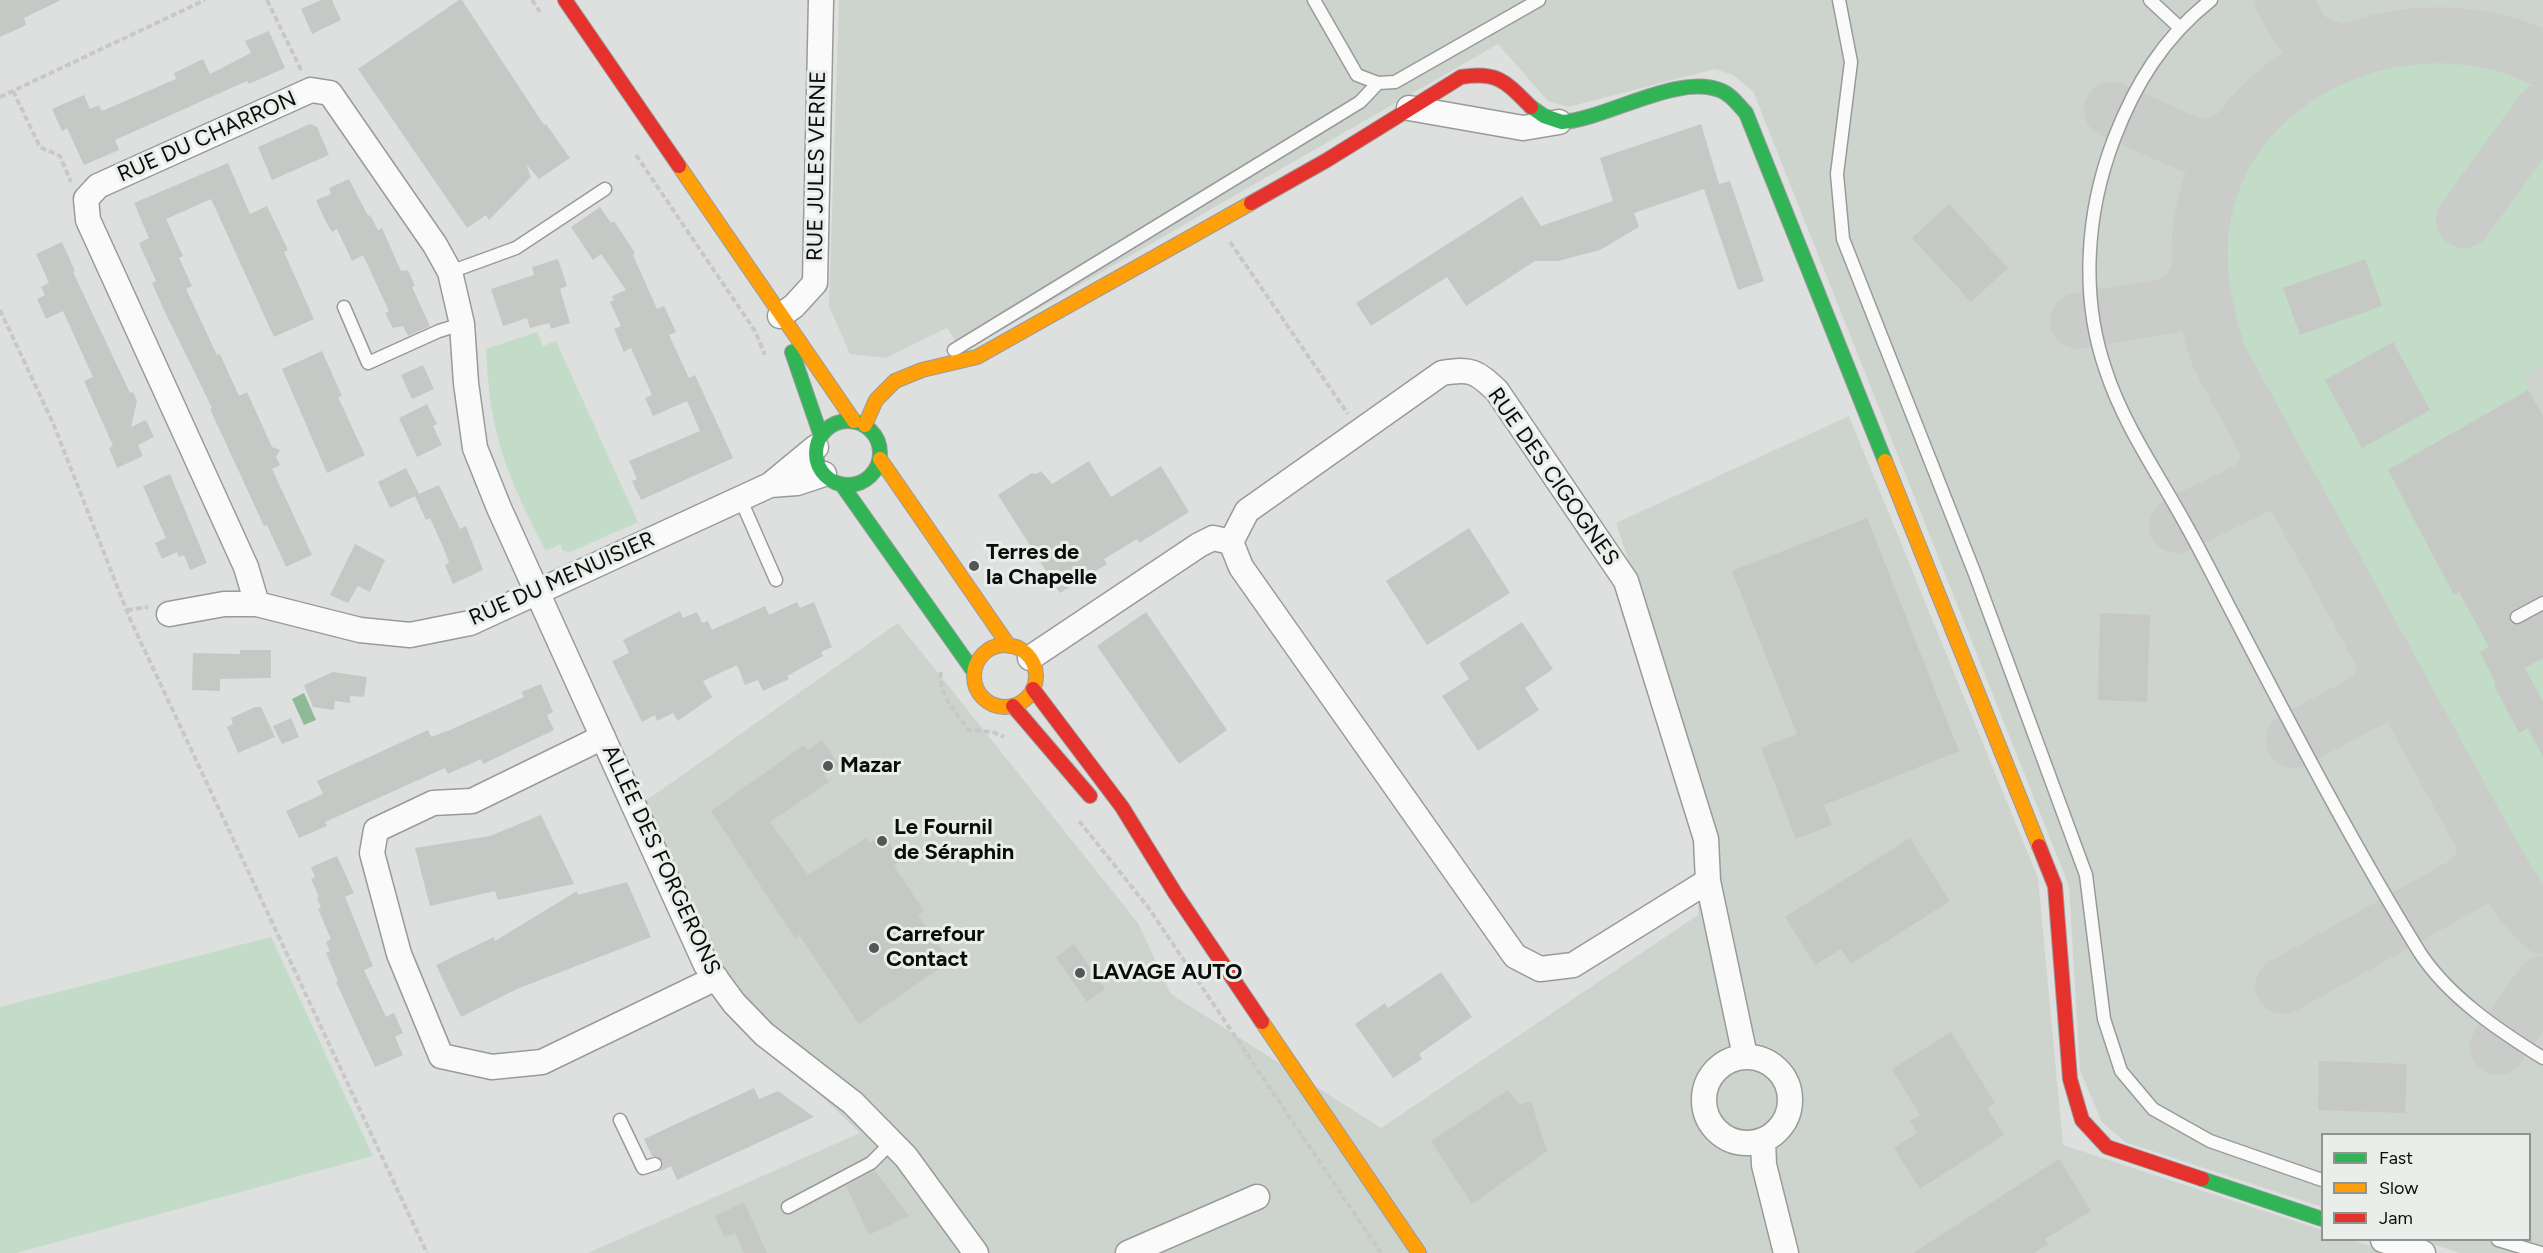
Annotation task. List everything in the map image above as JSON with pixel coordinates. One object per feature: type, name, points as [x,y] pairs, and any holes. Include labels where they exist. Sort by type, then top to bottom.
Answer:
[{"type":"main road","points":[[565,0],[780,316],[860,423],[878,440],[880,459],[1009,646]]},
{"type":"main road","points":[[860,423],[877,399],[892,384],[928,366],[977,357],[1327,160],[1461,77],[1481,72],[1499,76],[1535,110],[1559,122],[1584,118],[1684,87],[1722,91],[1746,113],[2055,886],[2070,1079],[2082,1120],[2107,1147],[2321,1220]]},
{"type":"main road","points":[[780,316],[819,442],[816,457],[974,672],[975,682],[985,699],[993,705],[1013,706],[1021,702],[1033,689],[1035,673],[1030,658],[1024,652],[1009,646],[990,649],[982,655],[974,672]]},
{"type":"main road","points":[[819,442],[835,423],[860,423]]},
{"type":"main road","points":[[833,479],[852,485],[870,477],[880,459]]},
{"type":"main road","points":[[1033,689],[1122,807],[1175,893],[1419,1253]]},
{"type":"main road","points":[[1013,706],[1096,803]]},
{"type":"main road","points":[[1118,828],[1175,893]]},
{"type":"street","name":"RUE JULES VERNE","points":[[780,316],[794,306],[815,283],[821,0]]},
{"type":"street","name":"RUE DU CHARRON","points":[[86,199],[98,186],[311,90],[330,93],[435,245],[450,272],[462,324],[466,383],[475,448],[499,508],[539,593]]},
{"type":"street","points":[[1409,108],[1523,128],[1559,122]]},
{"type":"street","points":[[86,199],[88,220],[246,567],[257,604]]},
{"type":"street","name":"RUE DES CIGOGNES","points":[[1231,542],[1247,511],[1442,373],[1463,369],[1479,374],[1497,391],[1626,581],[1706,839],[1708,881],[1745,1056]]},
{"type":"street","name":"RUE DU MENUISIER","points":[[170,614],[224,604],[257,604],[360,630],[410,634],[470,623],[770,485],[819,442]]},
{"type":"street","name":"RUE DU MENUISIER","points":[[770,485],[833,479]]},
{"type":"street","points":[[1030,658],[1199,545],[1213,538],[1231,542],[1241,567],[1274,617],[1515,956],[1540,969],[1573,965],[1708,881]]},
{"type":"street","name":"ALLÉE DES FORGERONS","points":[[539,593],[678,908],[706,965],[734,1003],[764,1034],[853,1103],[892,1142],[906,1157],[975,1253]]},
{"type":"street","points":[[603,737],[472,801],[434,803],[376,830],[372,853],[399,954],[441,1056],[492,1067],[542,1062],[716,978]]},
{"type":"street","points":[[1745,1056],[1760,1058],[1773,1064],[1783,1075],[1789,1088],[1791,1103],[1788,1115],[1773,1134],[1763,1140],[1748,1143],[1733,1141],[1720,1133],[1710,1122],[1704,1108],[1704,1093],[1709,1079],[1718,1067],[1731,1059],[1745,1056]]},
{"type":"street","points":[[1763,1140],[1764,1165],[1786,1253]]},
{"type":"street","points":[[1128,1253],[1257,1197]]},
{"type":"street","points":[[2389,1241],[2423,1253]]},
{"type":"lane","points":[[1314,0],[1357,75],[1378,83],[1395,82],[1539,0]]},
{"type":"lane","points":[[1839,0],[1851,62],[1837,174],[1843,239],[1976,574],[2086,875],[2104,1019],[2121,1071],[2153,1109],[2210,1141],[2321,1180]]},
{"type":"lane","points":[[2150,0],[2180,27]]},
{"type":"lane","points":[[2211,0],[2180,27],[2147,67],[2133,94],[2106,160],[2097,195],[2090,240],[2090,294],[2097,342],[2106,373],[2130,426],[2184,521],[2298,738],[2420,953],[2434,974],[2454,993],[2543,1058]]},
{"type":"lane","points":[[928,366],[1360,102],[1378,83]]},
{"type":"lane","points":[[450,272],[516,248],[605,189]]},
{"type":"lane","points":[[344,307],[368,363],[439,331],[462,324]]},
{"type":"lane","points":[[740,498],[776,580]]},
{"type":"lane","points":[[2517,617],[2543,603]]},
{"type":"lane","points":[[620,1120],[643,1168],[655,1164]]},
{"type":"lane","points":[[789,1208],[871,1162],[892,1142]]},
{"type":"lane","points":[[2504,1241],[2541,1253]]},
{"type":"path","points":[[0,97],[205,0]]},
{"type":"path","points":[[267,0],[311,90]]},
{"type":"path","points":[[13,91],[40,147],[60,156],[71,182],[86,199]]},
{"type":"path","points":[[1216,222],[1360,432]]},
{"type":"path","points":[[0,310],[53,423],[130,619],[427,1253]]},
{"type":"shaded area","points":[[839,0],[2543,0],[2543,1253],[2460,1253],[2423,1241],[2531,1241],[2531,1133],[2321,1133],[2321,1207],[2125,1142],[2102,1122],[2080,1071],[2069,886],[1753,91],[1733,75],[1715,69],[1568,107],[1548,101],[1498,44],[963,352],[947,328],[886,358],[850,354],[829,306]]},
{"type":"shaded area","points":[[2429,49],[2468,53],[2501,62],[2525,75],[2529,95],[2446,211],[2462,218],[2478,233],[2543,145],[2543,365],[2524,375],[2528,390],[2389,470],[2454,595],[2483,580],[2543,585],[2543,900],[2447,731],[2243,359],[2225,313],[2216,276],[2218,250],[2234,191],[2249,157],[2269,127],[2294,101],[2322,80],[2354,64],[2390,54]]},
{"type":"shaded area","points":[[537,332],[543,346],[556,341],[638,522],[570,552],[563,551],[560,544],[546,551],[502,454],[491,406],[486,349]]},
{"type":"shaded area","points":[[1849,416],[2038,878],[2063,1145],[2321,1230],[2321,1241],[2354,1241],[2392,1253],[588,1253],[860,1133],[710,990],[627,814],[898,623],[1138,923],[1171,994],[1381,1128],[1698,915],[1699,841],[1667,677],[1616,523]]},
{"type":"shaded area","points":[[304,693],[316,720],[304,725],[292,699]]},
{"type":"shaded area","points":[[271,937],[373,1156],[16,1253],[0,1253],[0,1007]]},
{"type":"building","points":[[0,0],[61,0],[24,18],[26,25],[0,37]]},
{"type":"building","points":[[321,0],[332,0],[341,20],[312,34],[301,9]]},
{"type":"building","points":[[462,0],[544,125],[546,124],[570,158],[539,179],[526,164],[531,177],[489,220],[486,215],[467,228],[358,69]]},
{"type":"building","points":[[269,31],[285,68],[249,84],[247,81],[115,140],[119,150],[84,165],[67,128],[62,131],[52,109],[84,95],[90,109],[99,105],[102,111],[176,79],[174,73],[203,59],[210,74],[251,53],[245,41]]},
{"type":"building","points":[[310,124],[317,127],[329,155],[272,180],[258,147]]},
{"type":"building","points":[[1701,124],[1719,184],[1730,181],[1764,281],[1738,290],[1704,189],[1634,213],[1639,227],[1600,250],[1558,261],[1535,261],[1466,306],[1447,277],[1371,326],[1356,303],[1522,196],[1541,226],[1613,201],[1600,158]]},
{"type":"building","points":[[228,163],[250,214],[267,206],[288,250],[284,252],[314,319],[274,337],[211,199],[166,219],[183,256],[179,258],[192,286],[186,289],[217,355],[220,354],[239,396],[247,392],[272,447],[280,450],[276,457],[280,465],[272,469],[312,555],[286,567],[267,525],[264,526],[210,409],[212,408],[164,310],[152,283],[156,281],[139,243],[149,238],[134,203]]},
{"type":"building","points":[[349,179],[368,216],[370,215],[378,230],[382,228],[401,271],[408,270],[415,286],[412,287],[430,326],[408,336],[403,326],[393,328],[385,313],[389,311],[363,255],[352,261],[337,229],[332,232],[326,222],[316,200],[331,194],[329,188]]},
{"type":"building","points":[[1949,204],[2008,268],[1971,302],[1912,238]]},
{"type":"building","points":[[600,207],[611,223],[614,221],[635,253],[633,255],[657,309],[664,306],[676,332],[669,335],[689,378],[695,375],[733,458],[641,500],[632,481],[637,479],[629,461],[700,431],[687,401],[653,416],[645,398],[652,395],[631,348],[624,352],[614,329],[621,326],[610,302],[614,300],[612,296],[626,290],[601,254],[593,260],[571,227]]},
{"type":"building","points":[[62,242],[75,271],[73,272],[130,393],[133,392],[137,401],[131,427],[146,420],[154,437],[138,445],[143,456],[117,468],[109,448],[113,446],[84,381],[93,377],[63,311],[46,319],[37,299],[45,295],[41,287],[49,283],[36,254]]},
{"type":"building","points":[[558,259],[567,286],[560,289],[570,323],[551,329],[549,323],[530,328],[527,318],[503,326],[491,289],[534,275],[532,267]]},
{"type":"building","points":[[2365,259],[2382,306],[2300,335],[2283,288]]},
{"type":"building","points":[[2393,342],[2430,410],[2362,448],[2325,380]]},
{"type":"building","points":[[322,351],[342,396],[338,397],[365,455],[327,473],[282,369]]},
{"type":"building","points":[[423,365],[434,389],[412,399],[401,375]]},
{"type":"building","points":[[2528,390],[2543,416],[2543,595],[2513,610],[2509,617],[2512,624],[2517,625],[2543,612],[2543,658],[2525,668],[2543,702],[2543,757],[2528,728],[2519,733],[2480,652],[2489,647],[2459,592],[2454,595],[2388,470]]},
{"type":"building","points":[[427,404],[437,424],[433,426],[442,445],[417,457],[399,418]]},
{"type":"building","points":[[1089,461],[1111,497],[1161,466],[1189,512],[1139,543],[1137,539],[1104,559],[1107,564],[1060,593],[998,495],[1032,473],[1037,474],[1041,471],[1052,484]]},
{"type":"building","points":[[406,468],[419,494],[439,485],[460,529],[466,526],[483,570],[453,584],[445,565],[449,563],[444,549],[430,518],[426,520],[415,496],[390,508],[378,482]]},
{"type":"building","points":[[170,474],[207,563],[190,570],[184,555],[179,557],[177,552],[162,559],[155,543],[166,538],[143,486]]},
{"type":"building","points":[[1867,518],[1959,751],[1824,805],[1832,825],[1796,839],[1761,748],[1797,734],[1732,571]]},
{"type":"building","points":[[1469,528],[1510,593],[1427,645],[1386,581]]},
{"type":"building","points":[[355,544],[385,560],[370,592],[358,586],[348,603],[330,595]]},
{"type":"building","points":[[797,602],[800,608],[814,602],[832,647],[821,652],[823,656],[787,676],[789,679],[763,691],[758,680],[745,685],[737,665],[703,681],[712,697],[678,721],[673,713],[657,721],[655,715],[642,722],[612,661],[629,653],[623,640],[680,611],[683,618],[697,612],[702,623],[708,621],[712,630],[765,606],[769,615]]},
{"type":"building","points":[[1146,612],[1227,730],[1179,764],[1097,646]]},
{"type":"building","points":[[2100,613],[2150,615],[2147,702],[2098,700]]},
{"type":"building","points":[[1522,622],[1553,669],[1525,688],[1539,710],[1478,751],[1442,696],[1469,679],[1459,663]]},
{"type":"building","points":[[240,650],[271,650],[271,678],[220,679],[220,691],[192,690],[193,653],[240,654]]},
{"type":"building","points":[[333,672],[367,677],[364,697],[350,696],[350,703],[335,701],[334,710],[313,707],[304,685]]},
{"type":"building","points":[[541,684],[553,712],[547,715],[554,730],[483,764],[481,759],[448,774],[445,768],[325,822],[327,826],[299,838],[286,811],[323,794],[317,781],[428,730],[431,737],[450,730],[524,697],[521,692]]},
{"type":"building","points":[[255,707],[261,707],[275,737],[238,753],[227,727],[233,724],[231,718]]},
{"type":"building","points":[[291,718],[299,737],[282,744],[273,726]]},
{"type":"building","points":[[822,740],[839,765],[824,775],[829,782],[770,822],[808,875],[866,838],[869,843],[883,834],[901,860],[894,866],[924,911],[918,915],[950,961],[859,1024],[799,935],[795,938],[711,811],[804,745],[808,750]]},
{"type":"building","points":[[541,815],[574,884],[498,900],[495,891],[430,906],[415,848],[490,836]]},
{"type":"building","points":[[1910,838],[1950,901],[1851,964],[1841,949],[1815,965],[1785,917]]},
{"type":"building","points":[[337,856],[354,893],[345,897],[373,966],[364,970],[386,1017],[394,1013],[403,1033],[395,1037],[403,1055],[375,1067],[336,982],[338,981],[326,953],[330,951],[326,942],[331,939],[318,909],[321,907],[317,898],[319,897],[311,879],[315,877],[311,867]]},
{"type":"building","points":[[627,882],[651,937],[517,989],[461,1017],[436,965],[494,937],[495,941],[577,891],[578,895]]},
{"type":"building","name":"LAVAGE AUTO","points":[[1074,944],[1105,989],[1087,1002],[1056,957]]},
{"type":"building","points":[[1441,972],[1472,1017],[1419,1054],[1422,1059],[1393,1078],[1355,1024],[1385,1003],[1388,1008]]},
{"type":"building","points":[[1951,1032],[1995,1103],[1987,1108],[2004,1135],[1920,1189],[1894,1148],[1917,1133],[1910,1121],[1920,1115],[1892,1069]]},
{"type":"building","points":[[2319,1061],[2407,1064],[2405,1113],[2318,1110]]},
{"type":"building","points":[[754,1088],[759,1099],[778,1091],[814,1117],[677,1180],[671,1166],[659,1172],[663,1161],[657,1156],[652,1156],[644,1139]]},
{"type":"building","points":[[1508,1090],[1519,1105],[1531,1101],[1547,1151],[1472,1204],[1431,1141]]},
{"type":"building","points":[[2059,1159],[2091,1211],[2045,1239],[2048,1244],[2034,1253],[1913,1253]]},
{"type":"building","points":[[875,1171],[909,1216],[869,1235],[846,1186]]},
{"type":"building","points":[[744,1202],[767,1253],[744,1253],[735,1233],[724,1237],[715,1216]]},
{"type":"taxiway","points":[[2282,0],[2308,41],[2335,51]]},
{"type":"taxiway","points":[[2543,59],[2496,42],[2448,35],[2398,39],[2350,51],[2306,72],[2266,101],[2235,139],[2212,183],[2205,205],[2200,249],[2203,292],[2219,357],[2485,842],[2518,897],[2543,926]]},
{"type":"taxiway","points":[[2112,110],[2196,147],[2213,148],[2236,136]]},
{"type":"taxiway","points":[[2464,220],[2543,111]]},
{"type":"taxiway","points":[[2078,321],[2172,305],[2184,298],[2199,277]]},
{"type":"taxiway","points":[[2177,525],[2255,487],[2268,469],[2269,448]]},
{"type":"taxiway","points":[[2294,740],[2371,699],[2384,678],[2385,658]]},
{"type":"taxiway","points":[[2283,986],[2471,881],[2484,862],[2485,842]]},
{"type":"taxiway","points":[[2498,1047],[2543,984]]},
{"type":"traffic: fast","points":[[1531,107],[1544,116],[1562,122],[1580,119],[1685,87],[1705,87],[1722,91],[1732,98],[1746,113],[1885,461]]},
{"type":"traffic: fast","points":[[792,352],[821,436]]},
{"type":"traffic: fast","points":[[848,421],[860,423],[871,430],[878,441],[880,453],[878,465],[871,476],[860,483],[848,485],[836,483],[825,476],[818,465],[816,453],[818,441],[825,430],[836,423],[848,421]]},
{"type":"traffic: fast","points":[[842,485],[974,672]]},
{"type":"traffic: fast","points":[[2202,1179],[2321,1219]]},
{"type":"traffic: slow","points":[[679,166],[854,421]]},
{"type":"traffic: slow","points":[[865,425],[876,400],[895,381],[922,370],[977,357],[1251,203]]},
{"type":"traffic: slow","points":[[880,459],[1009,646]]},
{"type":"traffic: slow","points":[[1885,461],[2039,846]]},
{"type":"traffic: slow","points":[[1005,645],[1027,654],[1036,676],[1027,698],[1005,707],[983,698],[974,676],[983,654],[1005,645]]},
{"type":"traffic: slow","points":[[1262,1022],[1419,1253]]},
{"type":"traffic: jam","points":[[565,0],[679,166]]},
{"type":"traffic: jam","points":[[1251,203],[1327,160],[1461,77],[1493,77],[1508,85],[1531,107]]},
{"type":"traffic: jam","points":[[1033,689],[1122,807],[1175,893],[1262,1022]]},
{"type":"traffic: jam","points":[[1013,706],[1090,796]]},
{"type":"traffic: jam","points":[[2039,846],[2055,886],[2070,1079],[2082,1120],[2107,1147],[2202,1179]]},
{"type":"place","name":"Terres de la Chapelle","points":[[974,566]]},
{"type":"place","name":"Mazar","points":[[828,766]]},
{"type":"place","name":"Le Fournil de Séraphin","points":[[882,841]]},
{"type":"place","name":"Carrefour Contact","points":[[874,948]]},
{"type":"place","name":"LAVAGE AUTO","points":[[1080,973]]}]
